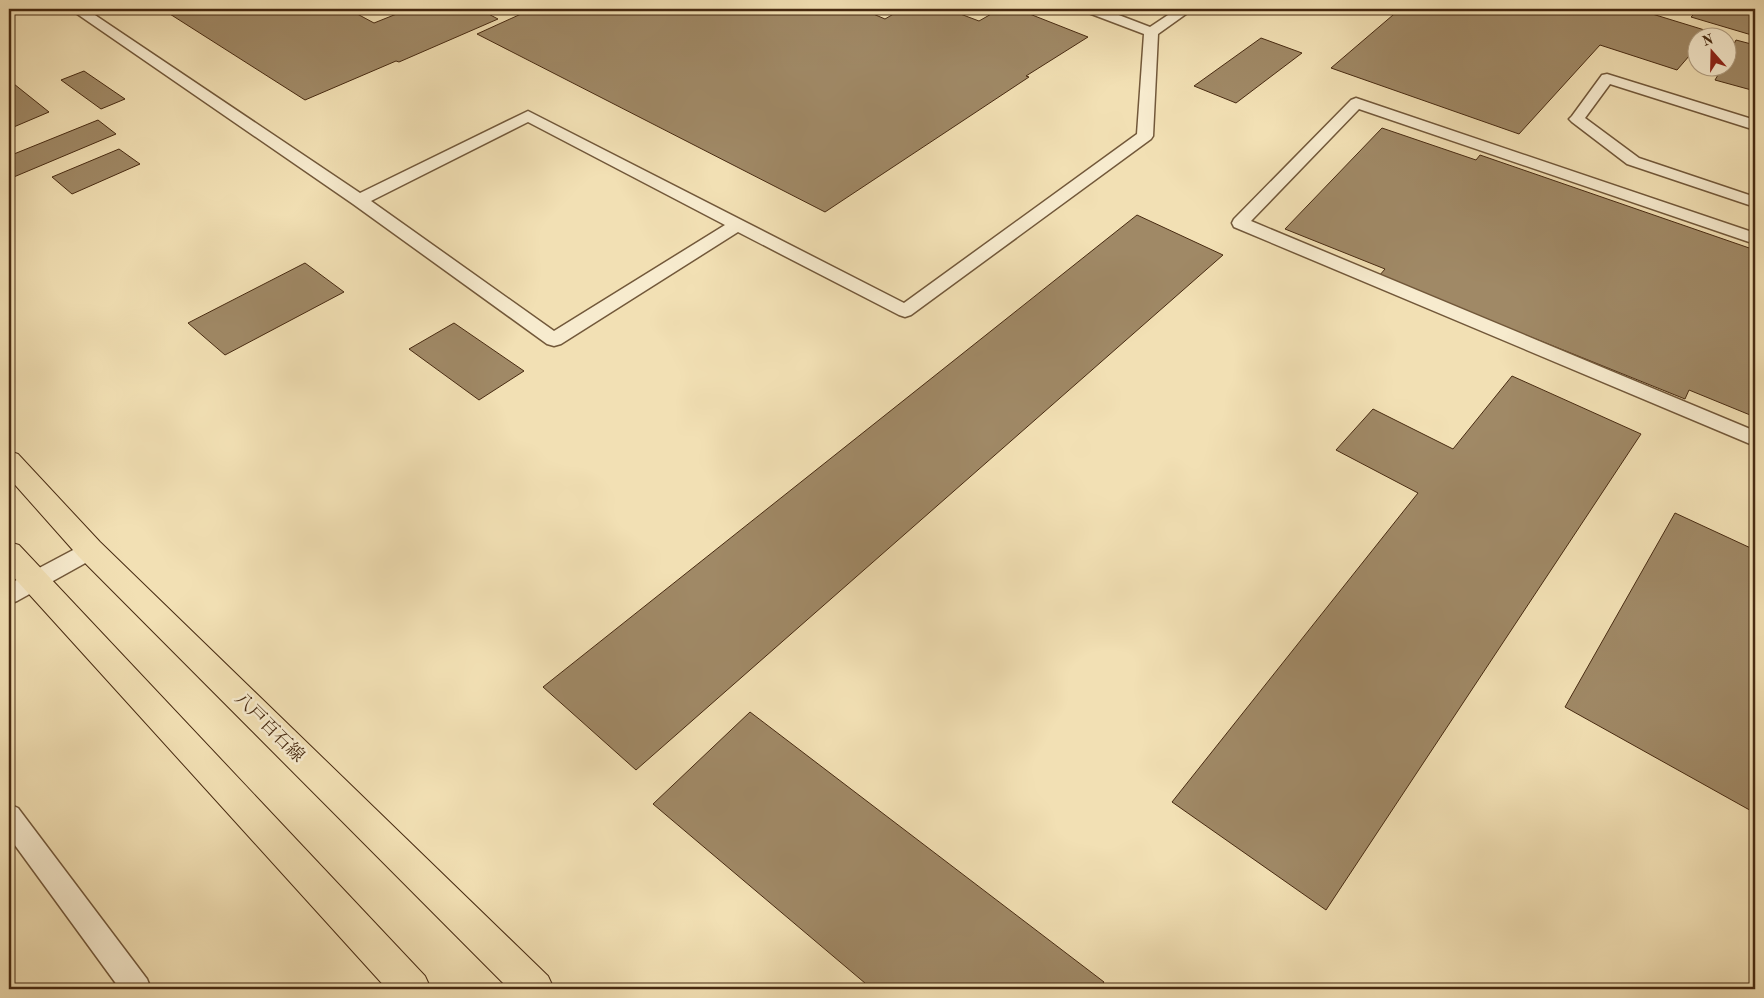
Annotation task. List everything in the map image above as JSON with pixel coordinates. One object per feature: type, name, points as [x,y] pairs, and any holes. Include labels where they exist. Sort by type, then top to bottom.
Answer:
[{"type":"main road","name":"八戸百石線","points":[[9,461],[90,550],[536,989]]},
{"type":"main road","points":[[9,554],[20,588],[412,989]]},
{"type":"lane","points":[[77,9],[359,200],[554,340],[737,225]]},
{"type":"lane","points":[[1091,9],[1151,32]]},
{"type":"lane","points":[[1151,32],[1186,9]]},
{"type":"lane","points":[[359,200],[528,116],[904,311],[1145,136],[1151,32]]},
{"type":"lane","points":[[1755,125],[1607,78],[1577,119],[1633,161],[1755,202]]},
{"type":"lane","points":[[1755,239],[1356,103],[1240,223],[1755,439]]},
{"type":"lane","points":[[20,588],[90,550]]},
{"type":"lane","points":[[9,816],[137,989]]},
{"type":"building","points":[[162,9],[348,9],[374,23],[409,9],[479,9],[498,19],[305,100]]},
{"type":"building","points":[[532,9],[878,9],[871,13],[885,19],[902,9],[947,9],[979,21],[1000,9],[1017,9],[1088,37],[1026,76],[1029,77],[825,212],[477,34]]},
{"type":"building","points":[[1400,9],[1636,9],[1698,28],[1686,28],[1686,60],[1677,70],[1600,45],[1519,134],[1331,68]]},
{"type":"building","points":[[1699,9],[1755,9],[1755,36],[1736,30],[1736,28],[1728,28],[1691,17]]},
{"type":"building","points":[[1261,38],[1302,53],[1236,103],[1194,86]]},
{"type":"building","points":[[1736,40],[1755,45],[1755,91],[1715,80],[1716,78],[1736,78]]},
{"type":"building","points":[[84,71],[125,99],[101,109],[61,80]]},
{"type":"building","points":[[9,80],[49,112],[9,129]]},
{"type":"building","points":[[98,120],[116,134],[9,179],[9,156]]},
{"type":"building","points":[[1382,128],[1476,160],[1480,155],[1755,250],[1755,417],[1689,390],[1685,399],[1379,276],[1385,269],[1285,229]]},
{"type":"building","points":[[119,149],[140,164],[72,194],[52,177]]},
{"type":"building","points":[[1137,215],[1223,255],[636,770],[543,687]]},
{"type":"building","points":[[305,263],[344,292],[225,355],[188,323]]},
{"type":"building","points":[[454,323],[524,371],[479,400],[409,349]]},
{"type":"building","points":[[1512,376],[1641,434],[1326,910],[1172,802],[1418,493],[1336,450],[1373,409],[1453,449]]},
{"type":"building","points":[[1675,513],[1755,550],[1755,813],[1565,707]]},
{"type":"building","points":[[750,712],[1104,982],[1099,989],[872,989],[653,804]]}]
